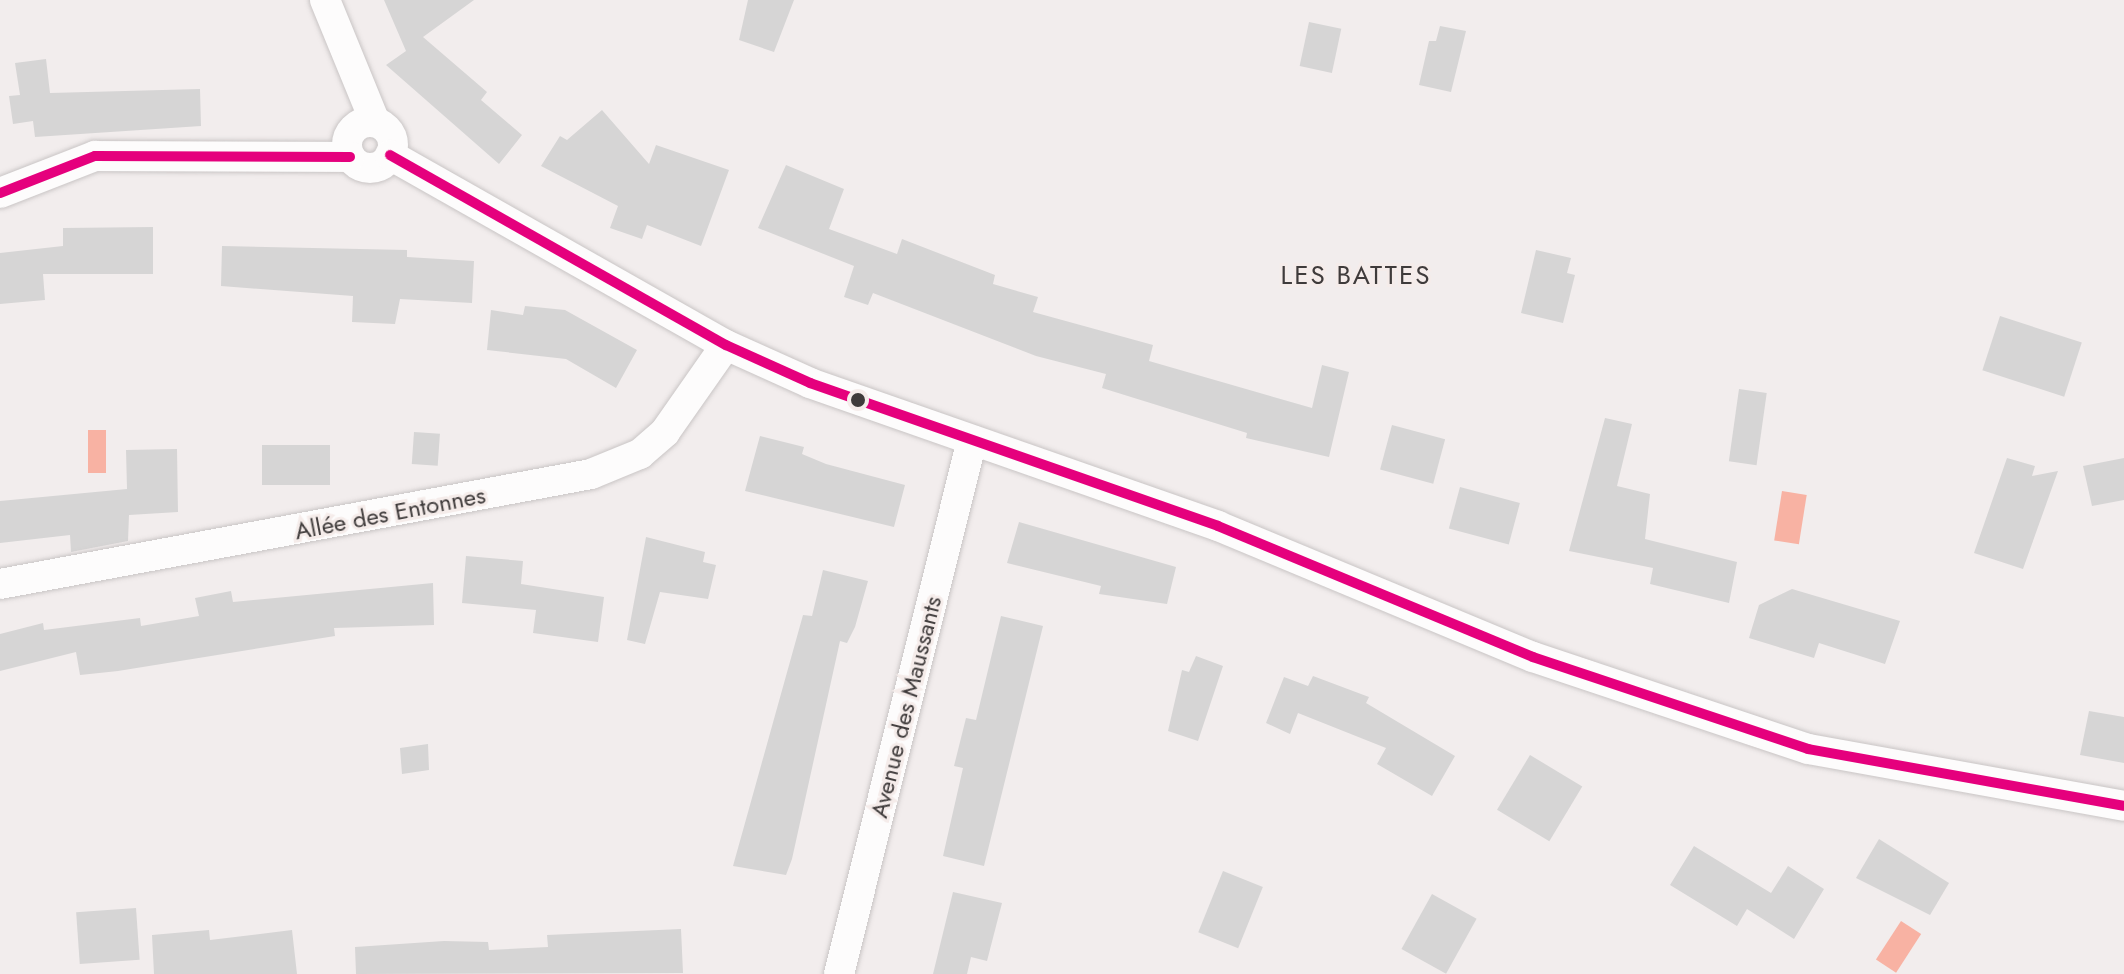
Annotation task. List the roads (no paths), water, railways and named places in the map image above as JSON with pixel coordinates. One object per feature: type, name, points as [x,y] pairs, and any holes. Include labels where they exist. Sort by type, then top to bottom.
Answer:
[{"type":"street","points":[[325,0],[375,122],[391,136],[390,155]]},
{"type":"street","points":[[350,157],[348,134],[360,124],[375,122]]},
{"type":"street","points":[[0,193],[95,156],[350,157],[370,168],[390,155]]},
{"type":"street","points":[[390,155],[726,345],[810,383],[1218,526],[1533,657],[1687,712],[1808,749],[2124,806]]},
{"type":"street","name":"Allée des Entonnes","points":[[0,584],[591,474],[640,454],[665,432],[726,345]]},
{"type":"street","name":"Avenue des Maussants","points":[[839,974],[972,440]]},
{"type":"district","name":"LES BATTES","points":[[1356,276]]}]
